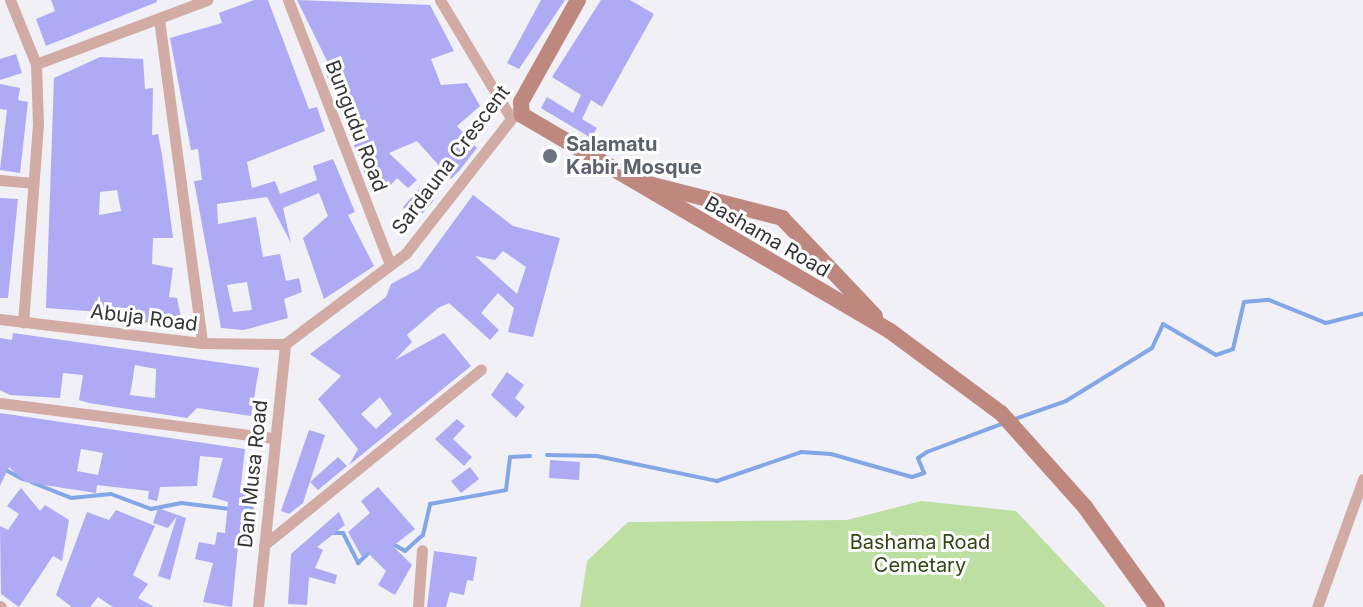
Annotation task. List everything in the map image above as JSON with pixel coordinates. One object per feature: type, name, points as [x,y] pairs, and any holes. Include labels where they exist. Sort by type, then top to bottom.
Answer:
[{"type":"street","points":[[10,0],[36,64],[33,183],[23,322]]},
{"type":"street","points":[[36,64],[207,0]]},
{"type":"street","name":"Bungudu Road","points":[[288,0],[390,264]]},
{"type":"street","points":[[440,0],[515,114]]},
{"type":"street","name":"Sardauna Crescent","points":[[285,344],[390,264],[515,114],[578,0]]},
{"type":"street","points":[[159,19],[202,343]]},
{"type":"street","name":"Bashama Road","points":[[515,114],[890,331],[1001,413],[1026,438],[1157,607]]},
{"type":"street","name":"Bashama Road","points":[[624,178],[782,218],[890,331]]},
{"type":"street","points":[[0,180],[33,183]]},
{"type":"street","name":"Abuja Road","points":[[0,319],[202,343],[285,344]]},
{"type":"street","name":"Dan Musa Road","points":[[258,607],[285,344]]},
{"type":"street","points":[[264,545],[481,369]]},
{"type":"street","points":[[0,403],[275,438]]},
{"type":"street","points":[[1317,607],[1363,479]]},
{"type":"street","points":[[418,607],[422,550]]},
{"type":"green space","name":"Bashama Road Cemetary","points":[[921,501],[1016,511],[1106,607],[580,607],[587,561],[628,522],[847,520]]},
{"type":"building","points":[[51,0],[157,2],[46,46],[36,19],[55,11]]},
{"type":"building","points":[[254,0],[268,0],[309,109],[317,107],[325,131],[247,162],[252,188],[275,181],[280,194],[317,180],[313,166],[333,159],[355,212],[348,215],[374,266],[324,299],[303,238],[328,216],[319,193],[283,208],[291,243],[267,197],[217,204],[218,224],[256,217],[263,257],[280,254],[286,281],[299,278],[302,292],[284,299],[288,318],[244,330],[221,328],[194,181],[202,180],[198,149],[191,150],[170,38],[222,23],[219,13]],"holes":[[[247,282],[252,310],[233,312],[227,285]]]},
{"type":"building","points":[[297,0],[430,5],[454,51],[431,59],[441,85],[467,83],[480,106],[457,126],[477,148],[451,179],[417,141],[389,153],[417,180],[408,188],[397,178],[387,189],[365,174],[325,71],[331,69]]},
{"type":"building","points":[[541,0],[565,0],[519,69],[507,63]]},
{"type":"building","points":[[601,0],[630,0],[654,14],[602,107],[591,100],[582,119],[597,128],[591,138],[541,108],[547,97],[573,113],[581,95],[552,77]]},
{"type":"building","points":[[16,54],[22,73],[0,80],[0,59]]},
{"type":"building","points":[[100,57],[143,59],[145,89],[153,88],[152,135],[158,134],[173,238],[153,238],[152,264],[173,268],[169,297],[177,298],[182,323],[117,322],[99,319],[100,312],[46,308],[54,78]],"holes":[[[117,190],[121,211],[99,215],[100,192]]]},
{"type":"building","points":[[0,84],[20,88],[18,100],[28,102],[20,173],[0,170],[7,110],[0,109]]},
{"type":"building","points":[[420,188],[434,200],[417,220],[403,207]]},
{"type":"building","points":[[473,195],[513,226],[560,238],[533,337],[508,332],[514,308],[498,293],[481,313],[499,330],[490,340],[449,303],[438,308],[407,335],[412,342],[395,360],[444,333],[471,366],[349,465],[358,449],[318,399],[341,376],[310,354],[386,297],[391,284],[419,269]],"holes":[[[503,251],[526,267],[517,294],[475,256],[495,260]],[[380,397],[392,414],[376,429],[361,414]]]},
{"type":"building","points":[[0,198],[18,199],[8,298],[0,298]]},
{"type":"building","points":[[13,333],[259,368],[251,416],[197,408],[187,418],[89,403],[79,400],[83,375],[63,373],[60,398],[10,395],[0,390],[0,338],[12,340]],"holes":[[[135,365],[156,369],[155,398],[130,395]]]},
{"type":"building","points":[[507,372],[524,385],[515,398],[525,407],[516,418],[491,395]]},
{"type":"building","points":[[0,413],[245,449],[241,484],[250,487],[243,513],[251,539],[250,548],[238,546],[232,607],[203,602],[213,563],[195,559],[199,542],[215,545],[217,532],[225,533],[228,502],[212,497],[223,458],[200,456],[197,486],[160,487],[157,501],[148,499],[149,491],[97,485],[96,493],[25,482],[9,467],[0,486]],"holes":[[[81,449],[103,453],[98,475],[77,471]]]},
{"type":"building","points":[[457,419],[465,426],[453,439],[472,457],[464,466],[435,439]]},
{"type":"building","points":[[309,430],[325,435],[303,503],[289,514],[281,511]]},
{"type":"building","points":[[338,457],[347,466],[318,490],[310,482]]},
{"type":"building","points":[[550,460],[580,462],[579,480],[549,478]]},
{"type":"building","points":[[470,467],[479,479],[461,493],[451,481]]},
{"type":"building","points":[[378,487],[415,529],[393,546],[412,565],[395,595],[378,585],[386,571],[367,552],[362,557],[348,532],[370,513],[361,501]]},
{"type":"building","points":[[21,488],[40,511],[45,505],[69,520],[62,561],[53,556],[19,607],[1,594],[0,526],[8,530],[19,514],[7,506]]},
{"type":"building","points":[[158,508],[186,518],[170,580],[158,576],[177,516],[168,528],[153,523]]},
{"type":"building","points":[[116,510],[155,526],[133,575],[148,584],[138,598],[154,607],[113,607],[98,597],[90,607],[72,607],[56,595],[87,512],[109,520]]},
{"type":"building","points":[[339,512],[345,525],[317,547],[323,550],[315,568],[337,575],[335,584],[309,577],[307,605],[288,604],[291,554]]},
{"type":"building","points":[[434,551],[477,557],[473,581],[467,580],[464,595],[450,592],[446,607],[427,607]]},
{"type":"waterway","points":[[1012,420],[1066,401],[1152,348],[1163,324],[1216,355],[1233,349],[1244,302],[1269,300],[1326,323],[1363,314]]},
{"type":"waterway","points":[[547,455],[597,456],[717,481],[801,452],[831,454],[912,477],[924,473],[918,458],[927,452],[1004,423]]},
{"type":"waterway","points":[[393,544],[405,551],[423,535],[430,504],[506,490],[510,457],[530,456]]},
{"type":"waterway","points":[[0,467],[23,479]]},
{"type":"waterway","points":[[31,482],[71,498],[111,494],[151,509],[181,503],[230,509]]},
{"type":"waterway","points":[[243,507],[251,506],[254,519]]},
{"type":"waterway","points":[[333,533],[343,533],[358,563],[371,551]]},
{"type":"place","name":"Salamatu Kabir Mosque","points":[[550,156]]}]
